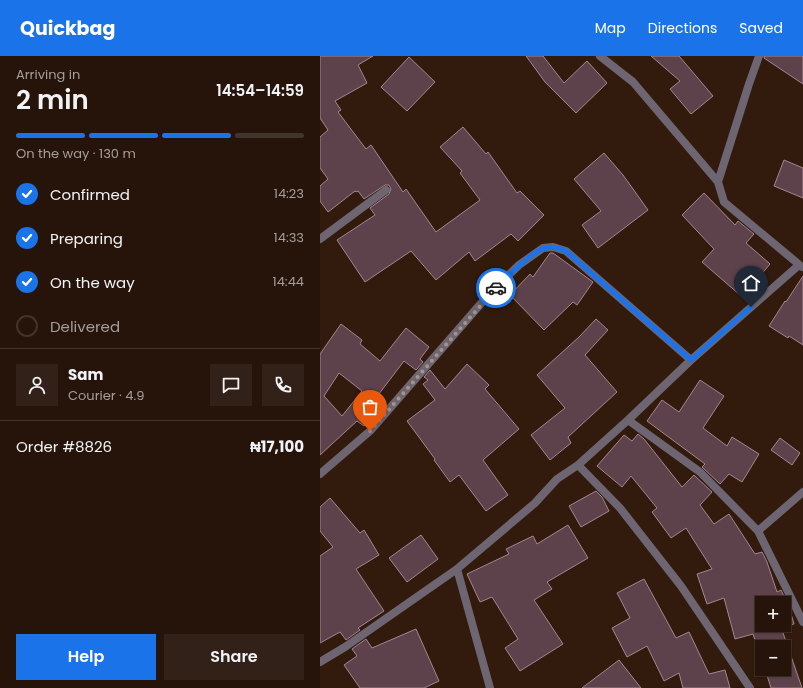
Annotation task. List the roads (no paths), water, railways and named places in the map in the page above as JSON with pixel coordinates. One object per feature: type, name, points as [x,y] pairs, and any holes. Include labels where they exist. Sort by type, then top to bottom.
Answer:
[{"type":"street","points":[[320,662],[346,647],[457,569],[535,503],[557,479],[578,465],[691,360],[801,266],[724,202],[718,182],[633,82],[600,56]]},
{"type":"street","points":[[718,182],[759,56]]},
{"type":"street","points":[[320,239],[386,190]]},
{"type":"street","points":[[320,474],[344,455],[370,431],[491,292],[519,265],[543,248],[553,247],[566,251],[691,360]]},
{"type":"street","points":[[628,420],[700,472],[758,531],[803,622]]},
{"type":"street","points":[[578,465],[620,508],[681,586],[750,688]]},
{"type":"street","points":[[758,531],[803,492]]},
{"type":"street","points":[[457,569],[490,688]]}]
